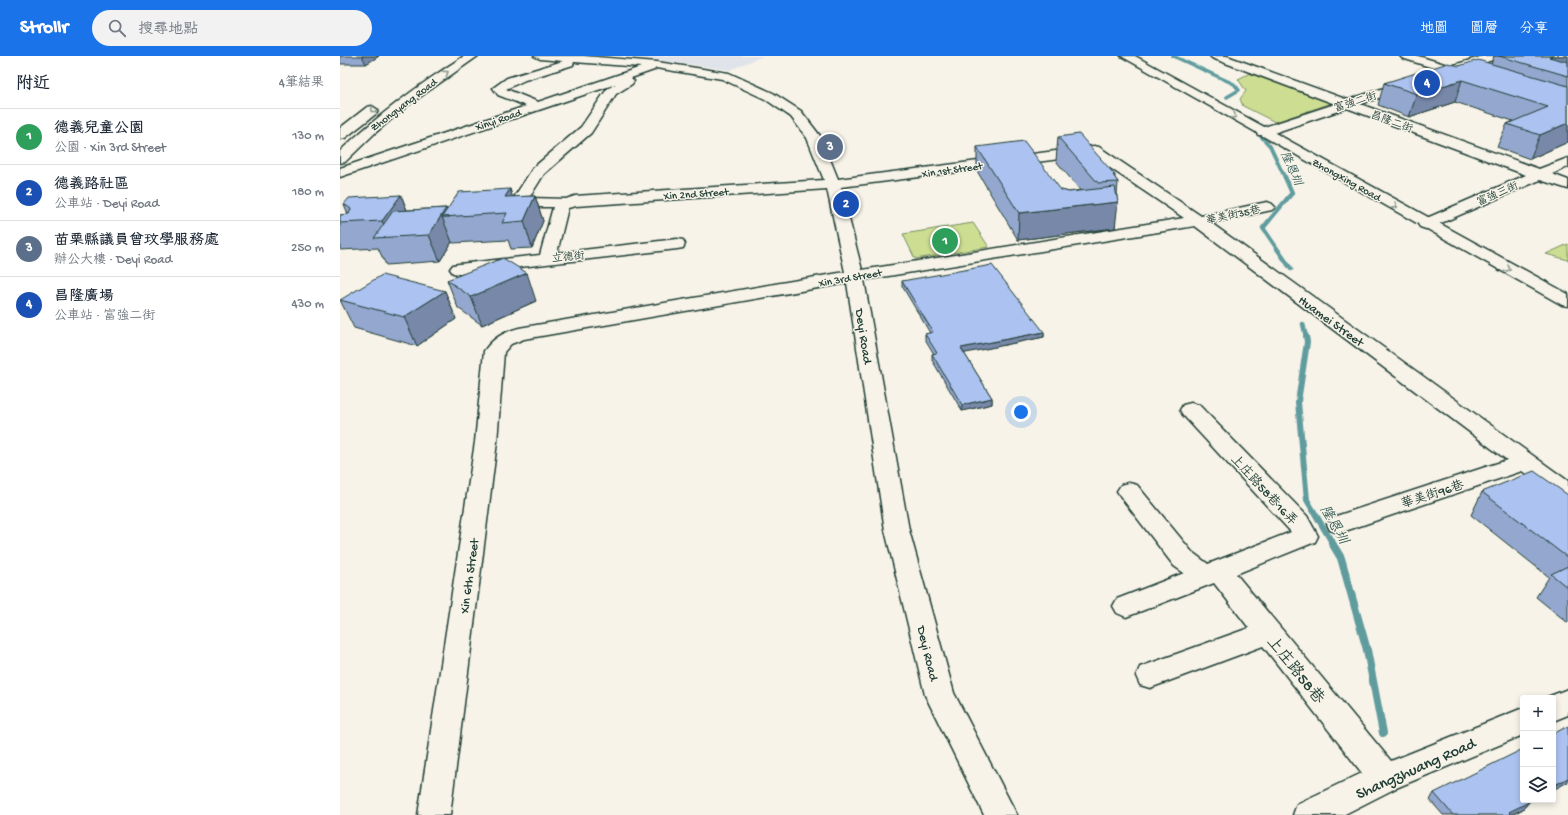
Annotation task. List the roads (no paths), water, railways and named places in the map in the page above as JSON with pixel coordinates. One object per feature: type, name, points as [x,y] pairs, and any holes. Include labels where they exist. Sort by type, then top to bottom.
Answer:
[{"type":"street","name":"Zhongyang Road","points":[[407,85],[451,56]]},
{"type":"street","name":"Zhongyang Road","points":[[340,159],[363,135],[420,90],[472,56]]},
{"type":"street","name":"Deyi Road","points":[[540,56],[580,59],[725,76],[769,96],[796,114],[814,137],[833,184],[855,276],[897,530],[940,695],[1001,815]]},
{"type":"street","name":"Zhongxing Road","points":[[1127,56],[1269,130]]},
{"type":"street","name":"Zhongxing Road","points":[[1142,56],[1269,130],[1433,221],[1568,301]]},
{"type":"street","name":"昌隆二街","points":[[1216,56],[1568,185]]},
{"type":"street","points":[[1406,56],[1472,77]]},
{"type":"street","name":"富強二街","points":[[1269,130],[1494,56]]},
{"type":"street","points":[[538,106],[502,92],[499,88],[501,85],[580,59]]},
{"type":"street","name":"Xinyi Road","points":[[340,173],[652,68]]},
{"type":"street","name":"Xin 2nd Street","points":[[652,68],[610,92],[586,130],[538,171],[519,202],[563,204],[576,200],[833,184]]},
{"type":"street","name":"Zhongyang Road","points":[[340,135],[382,103]]},
{"type":"street","points":[[340,135],[363,135]]},
{"type":"street","name":"Xin 1st Street","points":[[833,184],[1094,150]]},
{"type":"street","name":"Huamei Street","points":[[1094,150],[1198,221],[1568,493]]},
{"type":"street","name":"富強三街","points":[[1433,221],[1568,162]]},
{"type":"street","points":[[547,259],[563,204]]},
{"type":"street","name":"華美街35巷","points":[[1198,221],[1267,207]]},
{"type":"street","name":"Xin 3rd Street","points":[[504,340],[519,334],[855,276],[1198,221]]},
{"type":"street","name":"Zhongxing Road","points":[[1433,221],[1568,287]]},
{"type":"street","name":"立德街","points":[[459,269],[677,244]]},
{"type":"street","name":"Xin 6th Street","points":[[434,815],[486,442],[494,351],[504,340]]},
{"type":"street","name":"上庄路58巷16弄","points":[[1191,410],[1298,522],[1306,536],[1212,574]]},
{"type":"street","name":"華美街96巷","points":[[1339,524],[1525,462]]},
{"type":"street","name":"上庄路58巷","points":[[1129,491],[1183,559],[1212,574],[1268,632],[1385,778]]},
{"type":"street","points":[[1126,606],[1212,574]]},
{"type":"street","points":[[1150,676],[1268,632]]},
{"type":"street","points":[[1556,707],[1568,702]]},
{"type":"street","name":"Shangzhuang Road","points":[[1309,815],[1385,778],[1520,722]]},
{"type":"waterway","name":"隆恩圳","points":[[1173,56],[1234,84],[1239,90],[1227,97]]},
{"type":"waterway","name":"隆恩圳","points":[[1258,133],[1270,146],[1285,178]]},
{"type":"waterway","name":"隆恩圳","points":[[1285,177],[1292,193],[1263,228],[1291,269]]},
{"type":"waterway","name":"隆恩圳","points":[[1303,324],[1306,337]]},
{"type":"waterway","name":"隆恩圳","points":[[1306,336],[1307,342],[1298,402],[1307,500],[1333,544]]},
{"type":"waterway","name":"隆恩圳","points":[[1332,543],[1341,558],[1367,650],[1383,733]]},
{"type":"place","name":"昌隆廣場","points":[[1427,83]]},
{"type":"place","name":"苗栗縣議員曾玟學服務處","points":[[830,147]]},
{"type":"place","name":"德義路社區","points":[[846,204]]},
{"type":"place","name":"德義兒童公園","points":[[945,241]]}]
